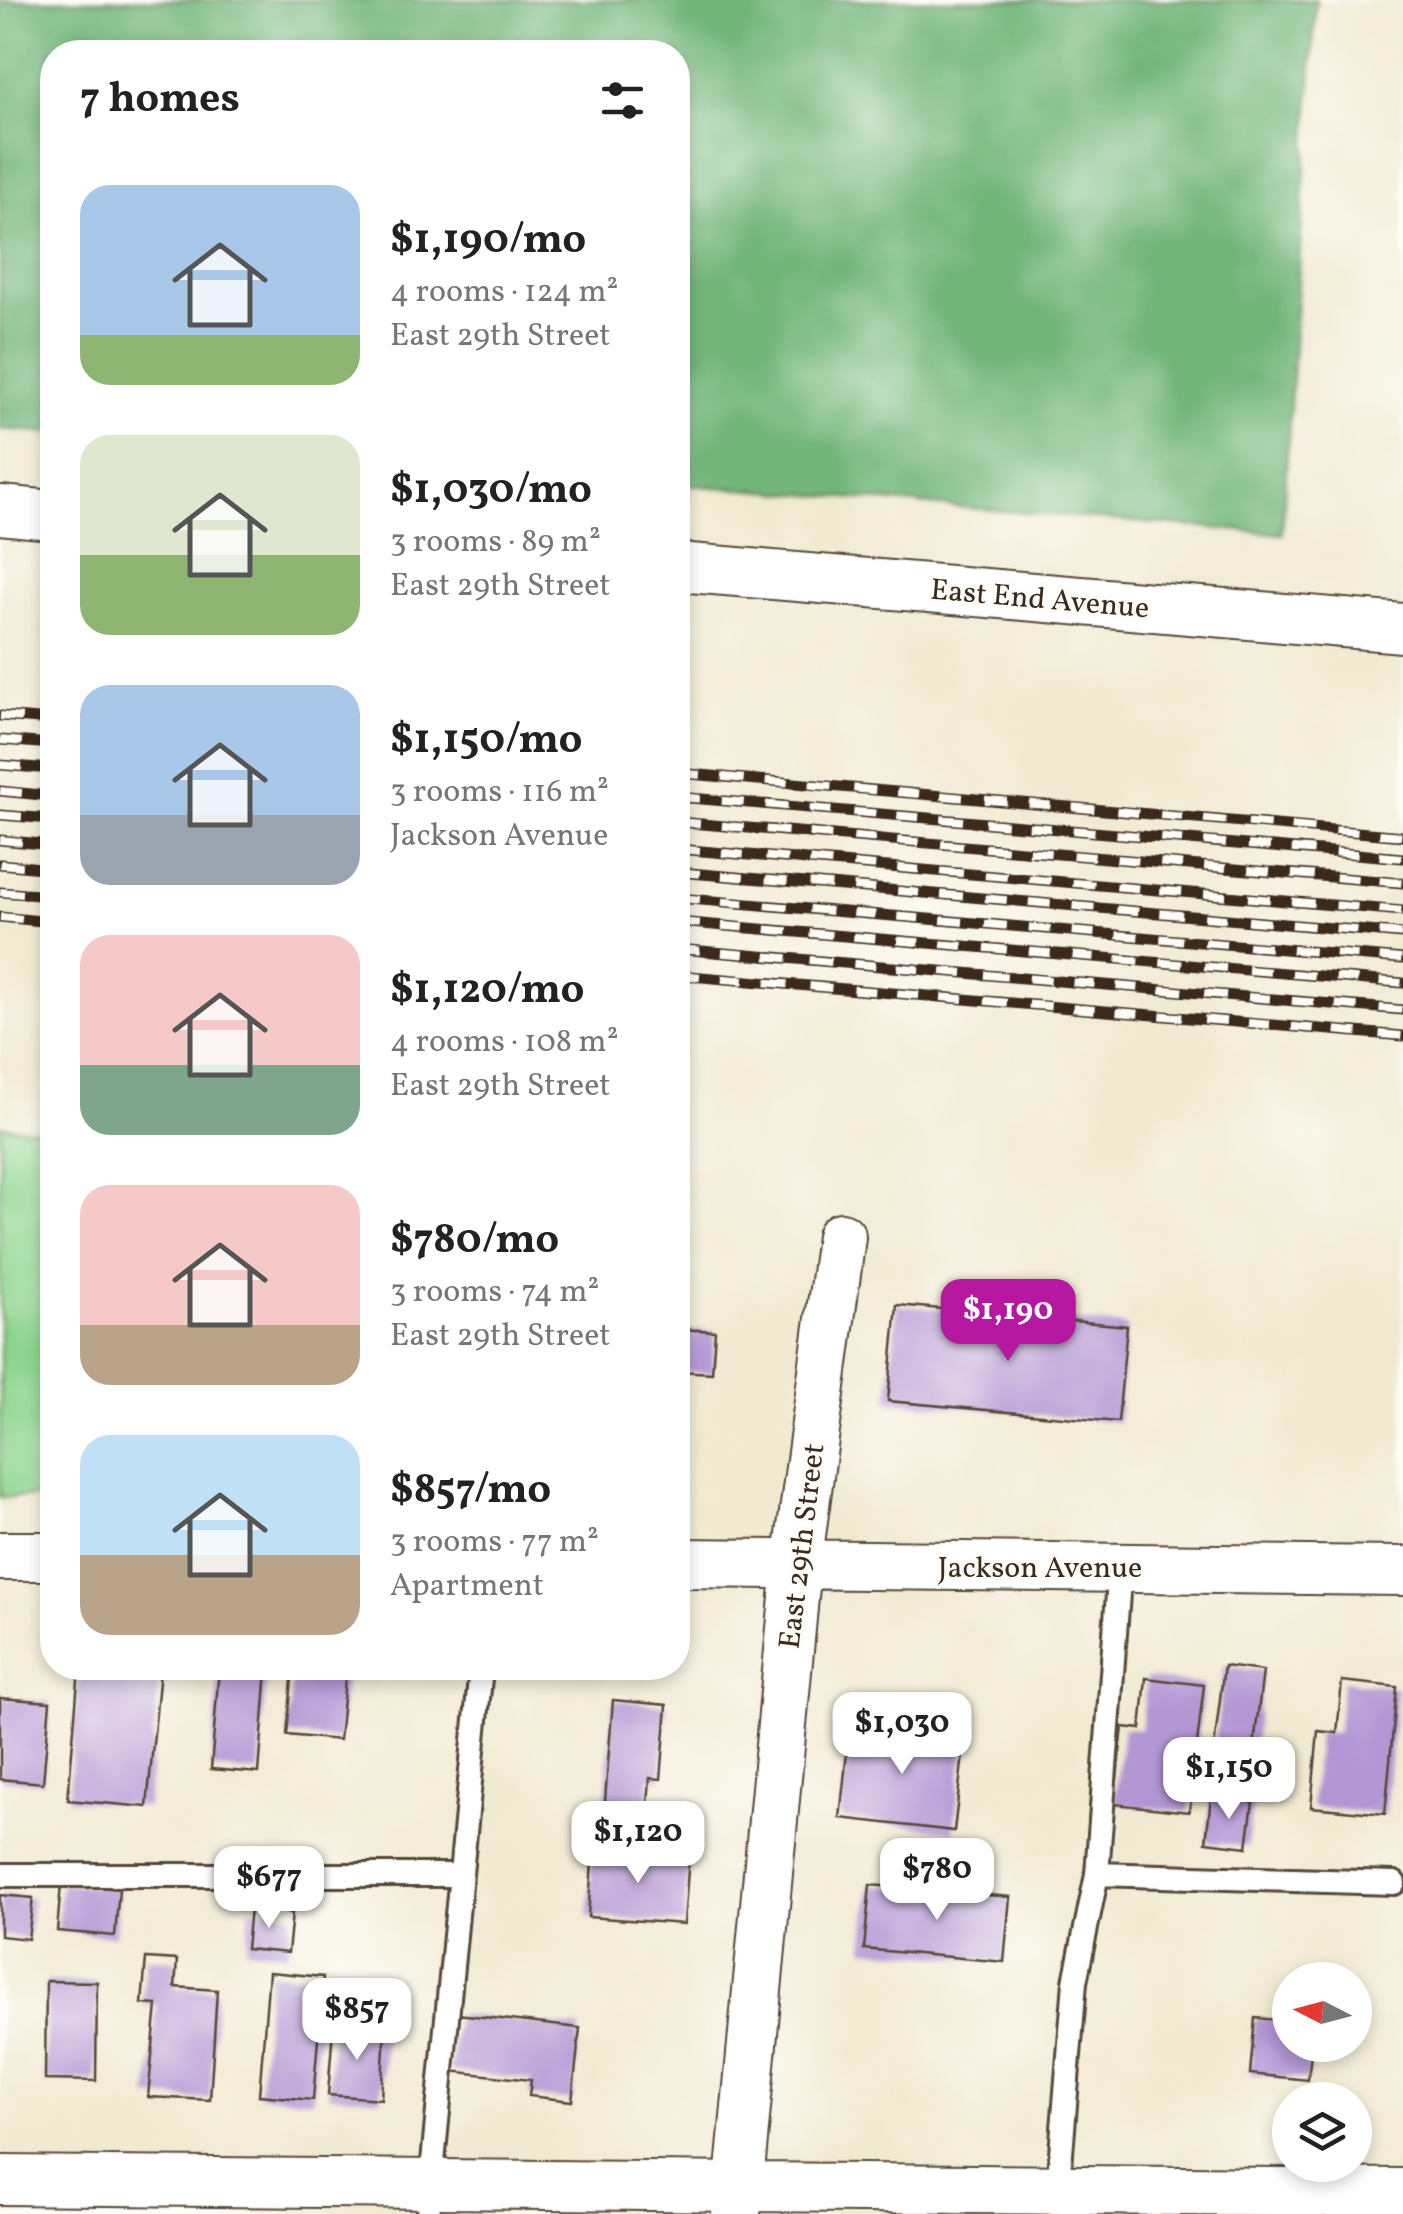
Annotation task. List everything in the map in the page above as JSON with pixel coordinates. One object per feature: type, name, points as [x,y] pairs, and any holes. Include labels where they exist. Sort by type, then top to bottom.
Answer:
[{"type":"street","points":[[0,510],[40,514]]},
{"type":"street","name":"East End Avenue","points":[[690,568],[1403,628]]},
{"type":"street","name":"East 29th Street","points":[[737,2201],[796,1565],[841,1237]]},
{"type":"street","points":[[0,1556],[40,1556]]},
{"type":"street","name":"Jackson Avenue","points":[[690,1563],[1403,1571]]},
{"type":"street","points":[[0,2180],[429,2200],[978,2201],[1058,2190],[1403,2193]]},
{"type":"lane","points":[[1058,2190],[1075,1982],[1096,1874],[1120,1567]]},
{"type":"lane","points":[[429,2200],[480,1680]]},
{"type":"lane","points":[[1096,1874],[1394,1883]]},
{"type":"lane","points":[[0,1875],[461,1875]]},
{"type":"green space","points":[[0,0],[1316,0],[1282,534],[690,485],[690,40],[40,40],[40,432],[0,429]]},
{"type":"green space","points":[[0,1126],[40,1130],[40,1497],[0,1497]]},
{"type":"building","points":[[897,1305],[1127,1326],[1118,1422],[888,1401]]},
{"type":"building","points":[[690,1330],[715,1331],[712,1373],[690,1372]]},
{"type":"building","points":[[1224,1666],[1263,1671],[1249,1786],[1210,1781]]},
{"type":"building","points":[[1146,1678],[1204,1685],[1189,1812],[1114,1804],[1123,1727],[1141,1729]]},
{"type":"building","points":[[78,1680],[159,1680],[147,1807],[68,1800]]},
{"type":"building","points":[[218,1680],[266,1680],[259,1773],[211,1769]]},
{"type":"building","points":[[292,1680],[345,1680],[339,1740],[287,1735]]},
{"type":"building","points":[[1342,1681],[1397,1687],[1385,1814],[1311,1807],[1318,1731],[1337,1733]]},
{"type":"building","points":[[0,1698],[50,1702],[43,1783],[0,1779]]},
{"type":"building","points":[[613,1700],[667,1705],[661,1779],[650,1778],[647,1817],[604,1813]]},
{"type":"building","points":[[850,1724],[965,1737],[954,1831],[840,1818]]},
{"type":"building","points":[[1211,1797],[1253,1802],[1247,1847],[1206,1842]]},
{"type":"building","points":[[593,1848],[689,1856],[684,1924],[588,1917]]},
{"type":"building","points":[[61,1884],[119,1889],[115,1936],[57,1931]]},
{"type":"building","points":[[870,1885],[1010,1897],[1004,1962],[864,1949]]},
{"type":"building","points":[[0,1895],[33,1898],[28,1939],[0,1936]]},
{"type":"building","points":[[250,1908],[292,1913],[288,1953],[246,1949]]},
{"type":"building","points":[[146,1958],[177,1960],[175,1987],[217,1990],[210,2100],[148,2097],[157,2005],[142,2004]]},
{"type":"building","points":[[269,1972],[323,1977],[313,2100],[259,2095]]},
{"type":"building","points":[[46,1981],[97,1982],[96,2081],[45,2080]]},
{"type":"building","points":[[457,2014],[580,2028],[572,2101],[529,2096],[531,2080],[450,2071]]},
{"type":"building","points":[[1255,2018],[1272,2019],[1272,2062],[1310,2062],[1308,2080],[1250,2074]]},
{"type":"building","points":[[333,2027],[385,2030],[381,2099],[328,2095]]},
{"type":"railway","points":[[0,716],[40,719]]},
{"type":"railway","points":[[0,740],[40,743]]},
{"type":"railway","points":[[0,765],[40,768]]},
{"type":"railway","points":[[690,774],[1403,836]]},
{"type":"railway","points":[[0,791],[40,795]]},
{"type":"railway","points":[[690,798],[1403,858]]},
{"type":"railway","points":[[0,815],[40,818]]},
{"type":"railway","points":[[690,823],[1403,883]]},
{"type":"railway","points":[[0,840],[40,844]]},
{"type":"railway","points":[[690,850],[1403,911]]},
{"type":"railway","points":[[0,864],[40,868]]},
{"type":"railway","points":[[690,873],[1403,934]]},
{"type":"railway","points":[[0,892],[40,895]]},
{"type":"railway","points":[[690,899],[1403,959]]},
{"type":"railway","points":[[0,917],[40,921]]},
{"type":"railway","points":[[690,923],[1403,983]]},
{"type":"railway","points":[[690,950],[1403,1010]]},
{"type":"railway","points":[[690,976],[1403,1036]]}]
